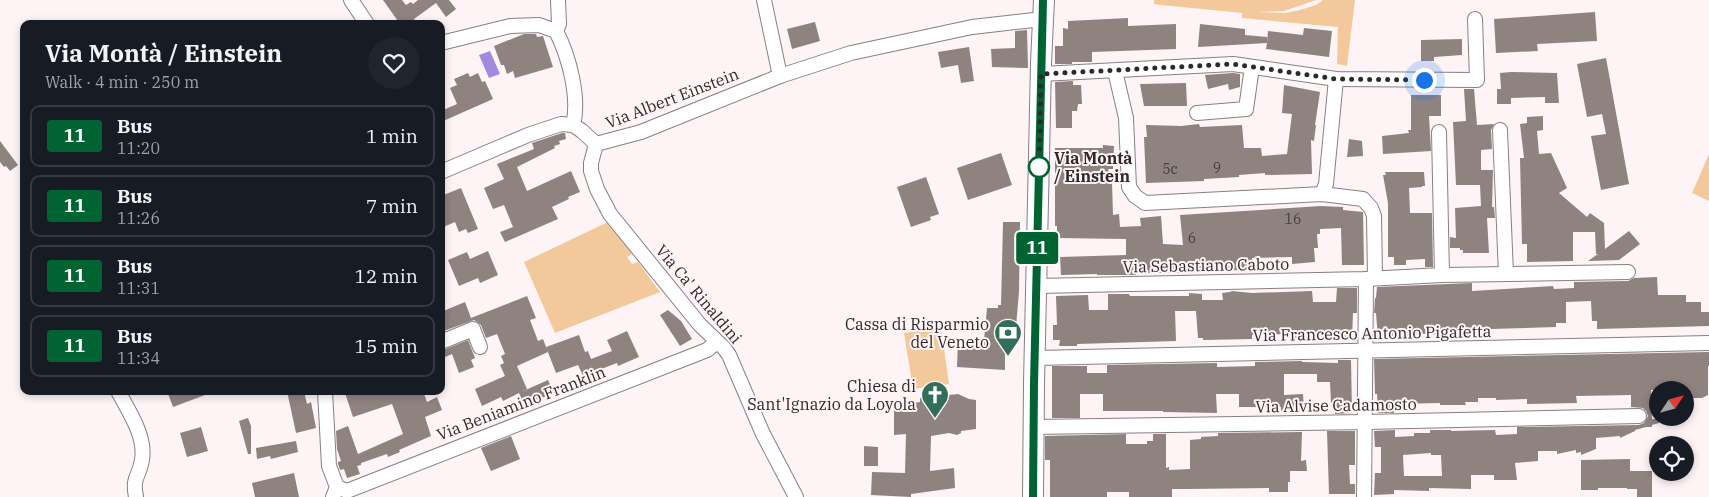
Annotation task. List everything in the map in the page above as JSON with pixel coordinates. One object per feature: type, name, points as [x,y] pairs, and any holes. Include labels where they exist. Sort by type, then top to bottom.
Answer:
[{"type":"main road","points":[[1033,497],[1043,10]]},
{"type":"street","points":[[351,0],[364,20]]},
{"type":"street","points":[[556,31],[559,24],[558,0]]},
{"type":"street","points":[[764,0],[780,76]]},
{"type":"street","name":"Via Albert Einstein","points":[[573,125],[596,144],[641,132],[780,76],[851,53],[1043,10]]},
{"type":"street","points":[[1041,74],[1233,64],[1336,79],[1477,80],[1475,19]]},
{"type":"street","points":[[445,41],[510,26],[539,25],[556,31],[564,47],[571,72],[575,112],[573,125],[562,124],[528,135],[445,170]]},
{"type":"street","points":[[1197,113],[1246,108],[1252,67]]},
{"type":"street","points":[[1116,71],[1126,118],[1129,187],[1145,203],[1322,194],[1363,199],[1374,216],[1365,351],[1364,497]]},
{"type":"street","points":[[1322,194],[1326,184],[1336,79]]},
{"type":"street","points":[[1500,130],[1506,274]]},
{"type":"street","points":[[1439,132],[1442,275]]},
{"type":"street","name":"Via Ca' Rinaldini","points":[[596,144],[591,163],[591,172],[597,189],[610,214],[700,325],[729,355],[762,434],[796,497]]},
{"type":"street","name":"Via Sebastiano Caboto","points":[[1037,286],[1628,272]]},
{"type":"street","points":[[445,340],[473,329],[480,347]]},
{"type":"street","name":"Via Beniamino Franklin","points":[[335,492],[347,491],[707,350],[717,342]]},
{"type":"street","name":"Via Francesco Antonio Pigafetta","points":[[1035,358],[1709,343]]},
{"type":"street","points":[[120,395],[142,440],[142,460],[134,484],[136,497]]},
{"type":"street","points":[[325,395],[329,466],[335,492]]},
{"type":"street","name":"Via Alvise Cadamosto","points":[[1033,426],[1639,416]]},
{"type":"shaded area","points":[[1154,0],[1316,0],[1284,11],[1256,12],[1285,13],[1316,5],[1323,0],[1355,0],[1347,66],[1337,64],[1338,27],[1242,18],[1242,13],[1154,4]]},
{"type":"shaded area","points":[[490,51],[500,74],[489,78],[479,55]]},
{"type":"shaded area","points":[[1709,154],[1709,201],[1692,193]]},
{"type":"shaded area","points":[[608,222],[632,254],[627,257],[632,264],[638,262],[660,292],[555,333],[524,262]]},
{"type":"shaded area","points":[[941,327],[949,384],[913,389],[904,333]]},
{"type":"building","points":[[383,0],[402,0],[406,5],[411,2],[413,4],[418,0],[449,0],[456,9],[446,17],[436,3],[415,20],[397,20]]},
{"type":"building","points":[[1595,12],[1597,41],[1537,44],[1538,51],[1496,53],[1494,19]]},
{"type":"building","points":[[1128,18],[1128,26],[1176,24],[1176,49],[1092,52],[1092,62],[1055,64],[1055,46],[1063,46],[1063,28],[1068,29],[1068,21]]},
{"type":"building","points":[[815,22],[820,41],[792,49],[787,29]]},
{"type":"building","points":[[1200,24],[1245,29],[1245,35],[1267,37],[1267,42],[1268,31],[1303,35],[1304,28],[1332,31],[1329,57],[1266,49],[1267,43],[1198,47]]},
{"type":"building","points":[[1027,30],[1028,68],[992,67],[991,49],[1015,48],[1015,31]]},
{"type":"building","points":[[524,34],[536,34],[537,37],[543,36],[553,67],[515,78],[513,71],[507,74],[504,65],[501,65],[494,46]]},
{"type":"building","points":[[1462,39],[1462,55],[1434,57],[1434,61],[1421,61],[1421,40]]},
{"type":"building","points":[[969,47],[974,81],[961,83],[958,65],[941,68],[938,52]]},
{"type":"building","points":[[1606,58],[1629,184],[1601,190],[1591,136],[1606,134],[1602,114],[1587,117],[1577,64]]},
{"type":"building","points":[[468,73],[470,77],[478,73],[482,82],[485,81],[493,99],[445,120],[445,109],[457,104],[450,88],[457,85],[454,79]]},
{"type":"building","points":[[1500,73],[1557,73],[1559,103],[1545,103],[1545,97],[1511,98],[1511,104],[1497,104],[1497,89],[1501,89]]},
{"type":"building","points":[[1240,74],[1240,87],[1229,90],[1228,84],[1208,89],[1205,75]]},
{"type":"building","points":[[1073,81],[1073,85],[1081,85],[1082,104],[1078,104],[1077,111],[1072,111],[1072,128],[1056,128],[1055,82]]},
{"type":"building","points":[[1186,83],[1187,106],[1144,106],[1140,84]]},
{"type":"building","points":[[1284,85],[1320,92],[1314,141],[1311,140],[1312,174],[1265,175],[1265,173],[1204,179],[1204,181],[1146,183],[1144,137],[1147,137],[1146,125],[1181,126],[1199,124],[1200,127],[1242,125],[1244,148],[1261,148],[1262,156],[1287,154],[1292,114],[1282,113]]},
{"type":"building","points":[[1464,89],[1474,89],[1477,125],[1494,124],[1491,130],[1492,149],[1481,150],[1481,170],[1493,170],[1492,207],[1494,207],[1495,218],[1487,218],[1489,253],[1463,253],[1463,250],[1460,250],[1460,248],[1450,248],[1450,237],[1456,238],[1455,208],[1481,206],[1480,185],[1456,185],[1453,122],[1466,121]]},
{"type":"building","points":[[1411,95],[1441,95],[1441,116],[1429,116],[1431,151],[1383,154],[1382,136],[1409,133],[1408,130],[1411,130]]},
{"type":"building","points":[[1543,116],[1543,130],[1537,131],[1539,154],[1551,153],[1567,188],[1559,193],[1587,217],[1590,213],[1604,223],[1605,249],[1629,231],[1640,244],[1619,260],[1588,261],[1598,254],[1596,254],[1595,232],[1573,232],[1573,261],[1527,262],[1527,244],[1522,244],[1520,158],[1524,158],[1520,124],[1527,123],[1527,117]]},
{"type":"building","points":[[565,133],[566,139],[559,141],[560,144],[554,146],[555,148],[517,167],[527,191],[571,171],[580,192],[552,207],[558,219],[505,242],[500,232],[513,227],[504,205],[493,209],[484,188],[504,179],[497,164],[534,149],[532,143]]},
{"type":"building","points":[[1349,139],[1362,141],[1363,156],[1347,157]]},
{"type":"building","points":[[0,141],[18,165],[10,171],[0,162]]},
{"type":"building","points":[[1103,145],[1114,146],[1113,169],[1108,169],[1112,182],[1113,215],[1119,214],[1120,227],[1141,226],[1140,218],[1161,216],[1163,244],[1183,245],[1180,215],[1321,206],[1343,207],[1343,210],[1363,212],[1364,265],[1342,265],[1341,228],[1320,229],[1320,234],[1317,234],[1318,248],[1314,248],[1315,262],[1292,264],[1292,257],[1252,258],[1253,269],[1136,273],[1136,275],[1061,275],[1060,257],[1126,255],[1126,239],[1057,238],[1057,226],[1055,226],[1055,148],[1103,148]]},
{"type":"building","points":[[1001,153],[1012,185],[968,200],[957,168]]},
{"type":"building","points":[[1385,172],[1424,172],[1425,186],[1409,188],[1410,213],[1432,213],[1433,267],[1425,267],[1425,259],[1406,260],[1406,265],[1394,265],[1394,257],[1388,257],[1388,203],[1383,175],[1386,175]]},
{"type":"building","points":[[926,177],[939,214],[930,217],[931,220],[911,227],[897,187]]},
{"type":"building","points":[[461,188],[478,229],[468,233],[466,229],[459,232],[455,222],[445,226],[445,194]]},
{"type":"building","points":[[1003,222],[1020,222],[1019,291],[1015,339],[1005,338],[1005,370],[957,367],[958,339],[984,340],[987,308],[998,308],[998,305],[1001,305]]},
{"type":"building","points":[[488,251],[498,275],[480,283],[478,278],[459,286],[448,260],[467,252],[470,259]]},
{"type":"building","points":[[1657,277],[1658,295],[1686,295],[1686,302],[1701,302],[1701,312],[1709,312],[1709,326],[1597,329],[1597,321],[1592,321],[1591,301],[1566,302],[1566,323],[1556,323],[1556,327],[1491,329],[1491,332],[1456,332],[1456,335],[1398,333],[1399,337],[1378,338],[1376,313],[1374,313],[1377,287],[1472,283],[1472,291],[1553,286],[1554,289],[1574,288],[1574,282],[1628,281],[1634,278]]},
{"type":"building","points":[[1337,288],[1357,288],[1357,313],[1353,313],[1352,339],[1338,339],[1338,335],[1318,334],[1318,337],[1290,338],[1290,334],[1252,335],[1252,339],[1203,340],[1203,338],[1198,338],[1196,311],[1175,311],[1176,341],[1059,346],[1060,340],[1053,340],[1053,325],[1057,325],[1056,296],[1088,295],[1089,310],[1108,310],[1108,294],[1189,296],[1189,293],[1202,294],[1202,300],[1223,300],[1222,293],[1232,291],[1252,293],[1312,291],[1313,302],[1336,302]]},
{"type":"building","points":[[527,296],[536,318],[530,320],[538,341],[543,339],[548,352],[517,366],[527,389],[521,392],[548,380],[554,393],[524,405],[519,393],[503,401],[501,397],[482,406],[475,389],[505,376],[500,365],[504,363],[501,356],[505,354],[497,334],[486,338],[481,325],[474,320],[445,331],[445,310],[465,302],[471,318]]},
{"type":"building","points":[[668,310],[681,321],[692,339],[680,346],[660,315]]},
{"type":"building","points":[[627,331],[639,357],[618,366],[617,363],[583,376],[578,365],[556,373],[546,347],[579,335],[585,352],[588,351],[591,359],[612,351],[607,340]]},
{"type":"building","points":[[468,340],[475,358],[471,360],[474,367],[459,373],[452,354],[445,357],[445,349]]},
{"type":"building","points":[[1709,352],[1708,395],[1702,398],[1694,398],[1694,381],[1649,381],[1649,426],[1652,427],[1635,430],[1620,438],[1620,436],[1596,438],[1596,449],[1581,455],[1581,452],[1576,453],[1576,450],[1557,454],[1557,451],[1538,451],[1538,461],[1515,463],[1517,480],[1494,480],[1494,475],[1471,475],[1471,489],[1429,488],[1429,491],[1394,490],[1394,494],[1374,495],[1375,473],[1381,473],[1381,447],[1375,447],[1374,431],[1395,430],[1395,437],[1414,436],[1414,433],[1430,433],[1430,430],[1495,430],[1496,435],[1517,434],[1517,427],[1639,425],[1644,423],[1648,416],[1646,411],[1643,408],[1631,407],[1631,395],[1576,396],[1577,403],[1527,404],[1527,399],[1496,400],[1496,398],[1478,398],[1478,402],[1465,402],[1466,405],[1440,405],[1440,403],[1398,404],[1398,408],[1394,408],[1394,413],[1378,413],[1377,394],[1375,394],[1374,359]],"holes":[[[1431,453],[1431,455],[1441,455],[1442,476],[1404,476],[1403,455]]]},
{"type":"building","points":[[1338,360],[1351,360],[1352,413],[1335,414],[1335,403],[1331,403],[1330,382],[1317,382],[1317,374],[1284,374],[1284,395],[1303,394],[1304,410],[1281,411],[1281,407],[1239,407],[1239,394],[1216,394],[1217,413],[1103,411],[1103,394],[1080,394],[1080,418],[1052,418],[1052,366],[1087,366],[1087,373],[1107,373],[1107,365],[1217,363],[1217,367],[1255,366],[1255,362],[1302,361],[1338,363]]},
{"type":"building","points":[[939,393],[958,394],[976,400],[976,429],[961,431],[957,435],[949,433],[931,436],[930,471],[954,468],[955,488],[911,494],[911,497],[871,495],[872,472],[905,473],[906,434],[894,435],[894,410],[905,409],[905,404],[920,402],[920,398],[928,398]]},
{"type":"building","points":[[168,395],[205,395],[173,407]]},
{"type":"building","points":[[288,395],[305,395],[307,404],[311,402],[316,428],[296,433]]},
{"type":"building","points":[[346,395],[424,395],[427,402],[437,397],[442,410],[425,417],[431,436],[388,457],[387,454],[361,463],[361,465],[357,466],[360,474],[347,478],[344,469],[340,470],[338,464],[341,461],[337,449],[336,431],[348,426],[358,454],[403,434],[392,404],[353,417]]},
{"type":"building","points":[[248,418],[251,426],[251,454],[248,454],[239,421]]},
{"type":"building","points":[[201,427],[208,451],[187,457],[180,433]]},
{"type":"building","points":[[1327,431],[1355,431],[1355,465],[1349,465],[1350,484],[1355,484],[1355,494],[1329,494]]},
{"type":"building","points":[[1302,432],[1301,461],[1306,460],[1307,471],[1290,471],[1288,492],[1269,492],[1269,488],[1172,489],[1172,497],[1129,497],[1129,492],[1107,492],[1107,497],[1050,497],[1050,460],[1045,460],[1045,436],[1126,434],[1126,444],[1147,444],[1147,441],[1153,441],[1153,434],[1166,434],[1166,468],[1169,467],[1169,470],[1190,469],[1190,440],[1218,436],[1218,433]]},
{"type":"building","points":[[511,436],[520,459],[491,471],[481,448]]},
{"type":"building","points":[[296,441],[298,452],[271,459],[270,456],[257,459],[256,448]]},
{"type":"building","points":[[864,446],[878,447],[878,466],[864,466]]},
{"type":"building","points":[[1630,459],[1630,471],[1649,471],[1649,481],[1652,481],[1652,497],[1637,497],[1637,489],[1627,488],[1581,490],[1581,460]]},
{"type":"building","points":[[294,473],[299,497],[255,497],[252,483]]},
{"type":"bus line","name":"11","points":[[1033,497],[1043,0]]},
{"type":"place","name":"Via Montà / Einstein","points":[[1039,167]]},
{"type":"place","name":"Cassa di Risparmio del Veneto","points":[[1008,357]]},
{"type":"place","name":"Chiesa di Sant'Ignazio da Loyola","points":[[935,419]]},
{"type":"route","points":[[1039,167],[1041,74],[1233,64],[1336,79],[1424,80]]}]
